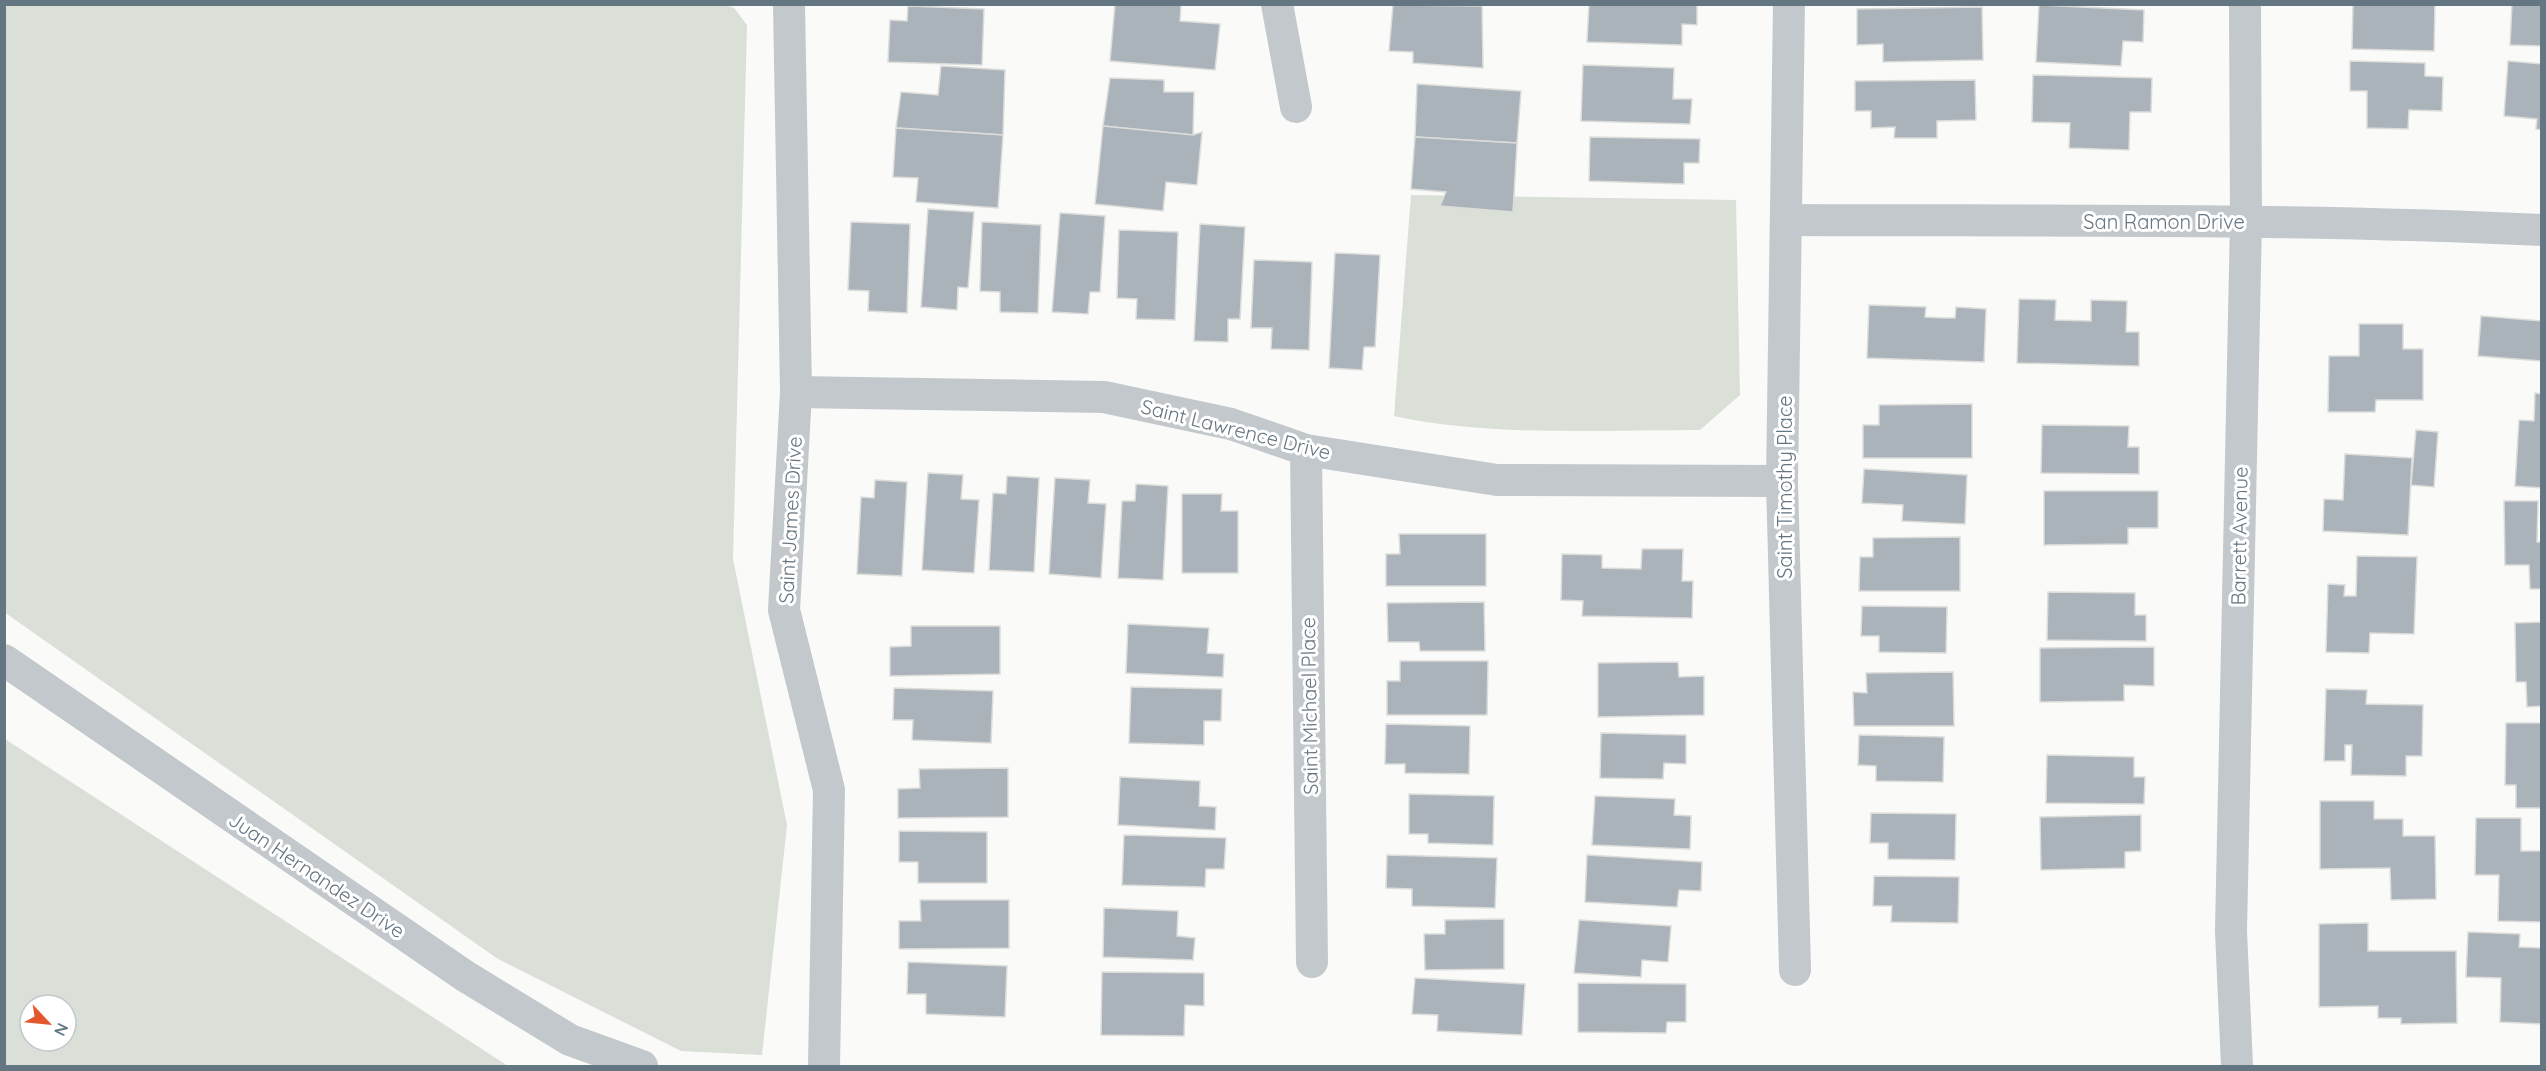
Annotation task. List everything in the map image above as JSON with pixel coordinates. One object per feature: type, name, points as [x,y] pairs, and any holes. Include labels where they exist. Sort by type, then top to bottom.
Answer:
[{"type":"street","name":"Saint James Drive","points":[[789,4],[796,392],[784,610],[829,790],[824,1066]]},
{"type":"street","points":[[1277,4],[1296,107]]},
{"type":"street","name":"Saint Timothy Place","points":[[1789,4],[1782,481],[1795,970]]},
{"type":"street","name":"Barrett Avenue","points":[[2237,1066],[2231,931],[2246,221],[2245,4]]},
{"type":"street","name":"San Ramon Drive","points":[[1786,220],[2246,221],[2430,224],[2541,230]]},
{"type":"street","name":"Saint Lawrence Drive","points":[[796,392],[1104,398],[1231,424],[1306,450],[1497,480],[1782,481]]},
{"type":"street","name":"Saint Michael Place","points":[[1306,450],[1312,962]]},
{"type":"street","name":"Juan Hernandez Drive","points":[[4,660],[465,976],[570,1040],[642,1066]]},
{"type":"shaded area","points":[[723,4],[734,8],[747,25],[733,559],[787,825],[762,1055],[681,1051],[498,959],[4,612],[5,5]]},
{"type":"shaded area","points":[[1411,195],[1736,200],[1740,395],[1700,430],[1507,430],[1431,423],[1394,416]]},
{"type":"shaded area","points":[[5,739],[508,1066],[5,1066]]},
{"type":"building","points":[[1115,4],[1181,5],[1180,21],[1220,24],[1215,70],[1110,61]]},
{"type":"building","points":[[1374,4],[1482,4],[1482,6]]},
{"type":"building","points":[[1589,4],[1697,4],[1697,25],[1682,24],[1682,45],[1587,42]]},
{"type":"building","points":[[2353,4],[2435,4],[2434,51],[2352,49]]},
{"type":"building","points":[[2512,4],[2542,4],[2542,46],[2510,45]]},
{"type":"building","points":[[1393,5],[1482,6],[1483,68],[1413,63],[1413,52],[1389,51]]},
{"type":"building","points":[[2039,5],[2144,10],[2143,42],[2123,41],[2121,66],[2036,62]]},
{"type":"building","points":[[908,6],[984,9],[982,65],[888,62],[890,20],[907,21]]},
{"type":"building","points":[[1982,7],[1983,60],[1883,62],[1883,44],[1857,45],[1857,9]]},
{"type":"building","points":[[2350,61],[2425,63],[2425,76],[2443,77],[2442,111],[2409,110],[2408,129],[2367,128],[2367,91],[2350,91]]},
{"type":"building","points":[[2508,61],[2542,64],[2542,130],[2536,129],[2537,119],[2504,116]]},
{"type":"building","points":[[1583,65],[1674,68],[1673,99],[1692,99],[1690,124],[1581,121]]},
{"type":"building","points":[[941,66],[1005,70],[1003,135],[896,128],[901,92],[938,95]]},
{"type":"building","points":[[2033,75],[2152,78],[2151,112],[2130,112],[2129,150],[2069,148],[2070,123],[2032,122]]},
{"type":"building","points":[[1110,78],[1164,80],[1164,92],[1194,92],[1193,135],[1103,126]]},
{"type":"building","points":[[1975,80],[1976,120],[1937,121],[1937,138],[1894,138],[1895,127],[1871,128],[1871,111],[1855,111],[1855,81]]},
{"type":"building","points":[[1417,84],[1521,91],[1517,143],[1415,137]]},
{"type":"building","points":[[1103,126],[1193,135],[1202,132],[1197,185],[1166,182],[1163,211],[1095,204]]},
{"type":"building","points":[[896,128],[1003,135],[998,208],[916,202],[918,178],[893,177]]},
{"type":"building","points":[[1415,137],[1517,143],[1513,212],[1440,206],[1446,192],[1411,189]]},
{"type":"building","points":[[1590,137],[1700,139],[1699,163],[1684,163],[1684,184],[1589,181]]},
{"type":"building","points":[[928,209],[974,212],[968,288],[958,287],[957,310],[921,307]]},
{"type":"building","points":[[1060,213],[1105,216],[1100,292],[1090,292],[1088,314],[1052,312]]},
{"type":"building","points":[[851,222],[910,224],[907,313],[868,311],[869,291],[848,290]]},
{"type":"building","points":[[982,222],[1041,225],[1038,313],[1000,312],[1000,292],[980,291]]},
{"type":"building","points":[[1200,224],[1245,227],[1240,319],[1228,319],[1228,342],[1194,341]]},
{"type":"building","points":[[1119,230],[1178,232],[1175,320],[1136,319],[1137,299],[1117,298]]},
{"type":"building","points":[[1335,253],[1380,255],[1375,347],[1364,347],[1362,370],[1329,368]]},
{"type":"building","points":[[1254,260],[1312,262],[1309,350],[1271,349],[1272,328],[1251,328]]},
{"type":"building","points":[[2019,299],[2056,300],[2055,320],[2091,321],[2091,300],[2127,301],[2126,332],[2139,332],[2139,366],[2017,363]]},
{"type":"building","points":[[1869,305],[1926,307],[1925,317],[1944,318],[1955,318],[1956,307],[1986,309],[1984,362],[1867,358]]},
{"type":"building","points":[[2481,316],[2542,321],[2542,361],[2478,356]]},
{"type":"building","points":[[2359,324],[2403,324],[2403,349],[2423,349],[2423,400],[2376,400],[2375,412],[2328,412],[2329,356],[2359,356]]},
{"type":"building","points":[[2535,393],[2542,394],[2542,488],[2515,486],[2519,420],[2534,421]]},
{"type":"building","points":[[1972,404],[1972,458],[1863,458],[1863,425],[1879,425],[1879,405]]},
{"type":"building","points":[[2042,425],[2129,426],[2128,447],[2139,447],[2139,474],[2041,473]]},
{"type":"building","points":[[2416,430],[2438,432],[2434,487],[2411,485]]},
{"type":"building","points":[[2345,454],[2412,458],[2408,535],[2323,531],[2324,499],[2343,500]]},
{"type":"building","points":[[1864,469],[1967,475],[1965,524],[1902,521],[1903,505],[1862,503]]},
{"type":"building","points":[[928,473],[963,475],[961,499],[979,500],[974,573],[922,570]]},
{"type":"building","points":[[1007,476],[1039,478],[1034,572],[989,570],[993,493],[1006,494]]},
{"type":"building","points":[[1055,478],[1090,480],[1088,503],[1106,504],[1101,578],[1049,574]]},
{"type":"building","points":[[875,480],[907,482],[902,576],[857,574],[861,497],[874,498]]},
{"type":"building","points":[[1136,484],[1168,486],[1163,580],[1118,578],[1122,501],[1135,501]]},
{"type":"building","points":[[2044,491],[2158,491],[2158,528],[2128,528],[2128,544],[2044,545]]},
{"type":"building","points":[[1182,494],[1222,494],[1221,511],[1238,511],[1238,573],[1182,573]]},
{"type":"building","points":[[2504,501],[2538,501],[2537,542],[2542,542],[2542,589],[2530,589],[2529,565],[2505,565]]},
{"type":"building","points":[[1399,534],[1486,534],[1486,586],[1386,586],[1386,554],[1400,554]]},
{"type":"building","points":[[1960,537],[1960,591],[1859,591],[1860,557],[1873,557],[1873,538]]},
{"type":"building","points":[[1642,549],[1683,549],[1682,581],[1693,581],[1692,618],[1582,616],[1583,601],[1561,600],[1562,554],[1602,555],[1602,568],[1641,569]]},
{"type":"building","points":[[2357,556],[2417,557],[2414,634],[2370,633],[2369,653],[2326,652],[2328,584],[2345,585],[2344,596],[2356,596]]},
{"type":"building","points":[[2048,592],[2135,593],[2135,615],[2146,615],[2146,641],[2047,640]]},
{"type":"building","points":[[1484,602],[1485,651],[1420,651],[1419,642],[1388,642],[1387,603]]},
{"type":"building","points":[[1862,606],[1947,607],[1946,653],[1879,652],[1879,636],[1861,636]]},
{"type":"building","points":[[2542,622],[2542,706],[2527,707],[2526,682],[2516,682],[2515,623]]},
{"type":"building","points":[[1128,624],[1209,628],[1207,653],[1224,654],[1223,677],[1126,673]]},
{"type":"building","points":[[911,626],[1000,626],[1000,674],[890,676],[890,647],[911,646]]},
{"type":"building","points":[[2154,647],[2154,686],[2124,685],[2124,701],[2040,702],[2040,648]]},
{"type":"building","points":[[1400,661],[1488,661],[1487,715],[1387,715],[1387,681],[1400,681]]},
{"type":"building","points":[[1678,662],[1679,677],[1704,676],[1704,715],[1598,717],[1598,663]]},
{"type":"building","points":[[1953,672],[1954,726],[1854,726],[1853,692],[1867,693],[1866,673]]},
{"type":"building","points":[[1131,687],[1222,689],[1221,721],[1204,721],[1204,745],[1129,743]]},
{"type":"building","points":[[894,688],[993,691],[991,743],[912,740],[913,720],[893,720]]},
{"type":"building","points":[[2326,689],[2367,690],[2366,704],[2423,705],[2422,756],[2406,756],[2406,776],[2351,775],[2352,745],[2345,745],[2345,761],[2324,761]]},
{"type":"building","points":[[2506,723],[2542,723],[2542,808],[2516,808],[2516,785],[2505,785]]},
{"type":"building","points":[[1386,724],[1470,726],[1469,774],[1405,773],[1405,764],[1385,764]]},
{"type":"building","points":[[1601,733],[1686,735],[1686,764],[1664,763],[1663,779],[1600,778]]},
{"type":"building","points":[[1859,735],[1944,737],[1943,782],[1876,781],[1876,766],[1858,765]]},
{"type":"building","points":[[2047,755],[2134,757],[2134,777],[2145,777],[2144,804],[2046,803]]},
{"type":"building","points":[[1008,768],[1008,817],[898,818],[898,789],[920,788],[919,769]]},
{"type":"building","points":[[1120,777],[1200,781],[1199,806],[1216,807],[1215,830],[1118,825]]},
{"type":"building","points":[[1409,794],[1494,796],[1493,845],[1428,843],[1428,834],[1409,834]]},
{"type":"building","points":[[1595,796],[1675,799],[1674,815],[1691,816],[1690,849],[1592,845]]},
{"type":"building","points":[[2320,801],[2374,801],[2374,819],[2403,819],[2403,836],[2435,836],[2436,899],[2391,900],[2390,868],[2320,869]]},
{"type":"building","points":[[1871,813],[1956,814],[1955,860],[1888,859],[1888,843],[1870,843]]},
{"type":"building","points":[[2141,815],[2141,851],[2125,852],[2125,868],[2041,870],[2040,817]]},
{"type":"building","points":[[2476,818],[2521,818],[2521,851],[2540,851],[2542,845],[2542,922],[2498,921],[2499,875],[2475,875]]},
{"type":"building","points":[[899,831],[987,832],[987,883],[918,883],[918,862],[899,862]]},
{"type":"building","points":[[1124,835],[1226,838],[1224,869],[1206,869],[1205,887],[1122,885]]},
{"type":"building","points":[[1387,855],[1497,858],[1495,908],[1412,906],[1412,889],[1386,888]]},
{"type":"building","points":[[1587,855],[1702,862],[1701,891],[1679,890],[1677,907],[1585,902]]},
{"type":"building","points":[[1874,876],[1959,877],[1958,923],[1891,922],[1892,906],[1873,906]]},
{"type":"building","points":[[920,900],[1009,900],[1009,948],[899,949],[899,921],[921,921]]},
{"type":"building","points":[[1104,908],[1178,911],[1177,936],[1195,938],[1193,960],[1103,957]]},
{"type":"building","points":[[1504,919],[1504,969],[1425,970],[1424,934],[1445,934],[1445,920]]},
{"type":"building","points":[[1579,920],[1671,926],[1668,962],[1642,960],[1641,977],[1574,973]]},
{"type":"building","points":[[2368,923],[2368,951],[2456,951],[2457,1023],[2401,1024],[2401,1018],[2378,1018],[2378,1006],[2319,1007],[2319,924]]},
{"type":"building","points":[[2468,932],[2520,934],[2519,947],[2542,948],[2542,1024],[2500,1022],[2501,978],[2466,977]]},
{"type":"building","points":[[908,962],[1007,966],[1005,1017],[926,1014],[926,994],[907,994]]},
{"type":"building","points":[[1102,972],[1204,973],[1204,1006],[1185,1005],[1184,1036],[1101,1035]]},
{"type":"building","points":[[1415,978],[1525,984],[1522,1035],[1437,1031],[1438,1015],[1412,1014]]},
{"type":"building","points":[[1578,983],[1686,984],[1686,1022],[1667,1022],[1666,1033],[1578,1032]]}]
